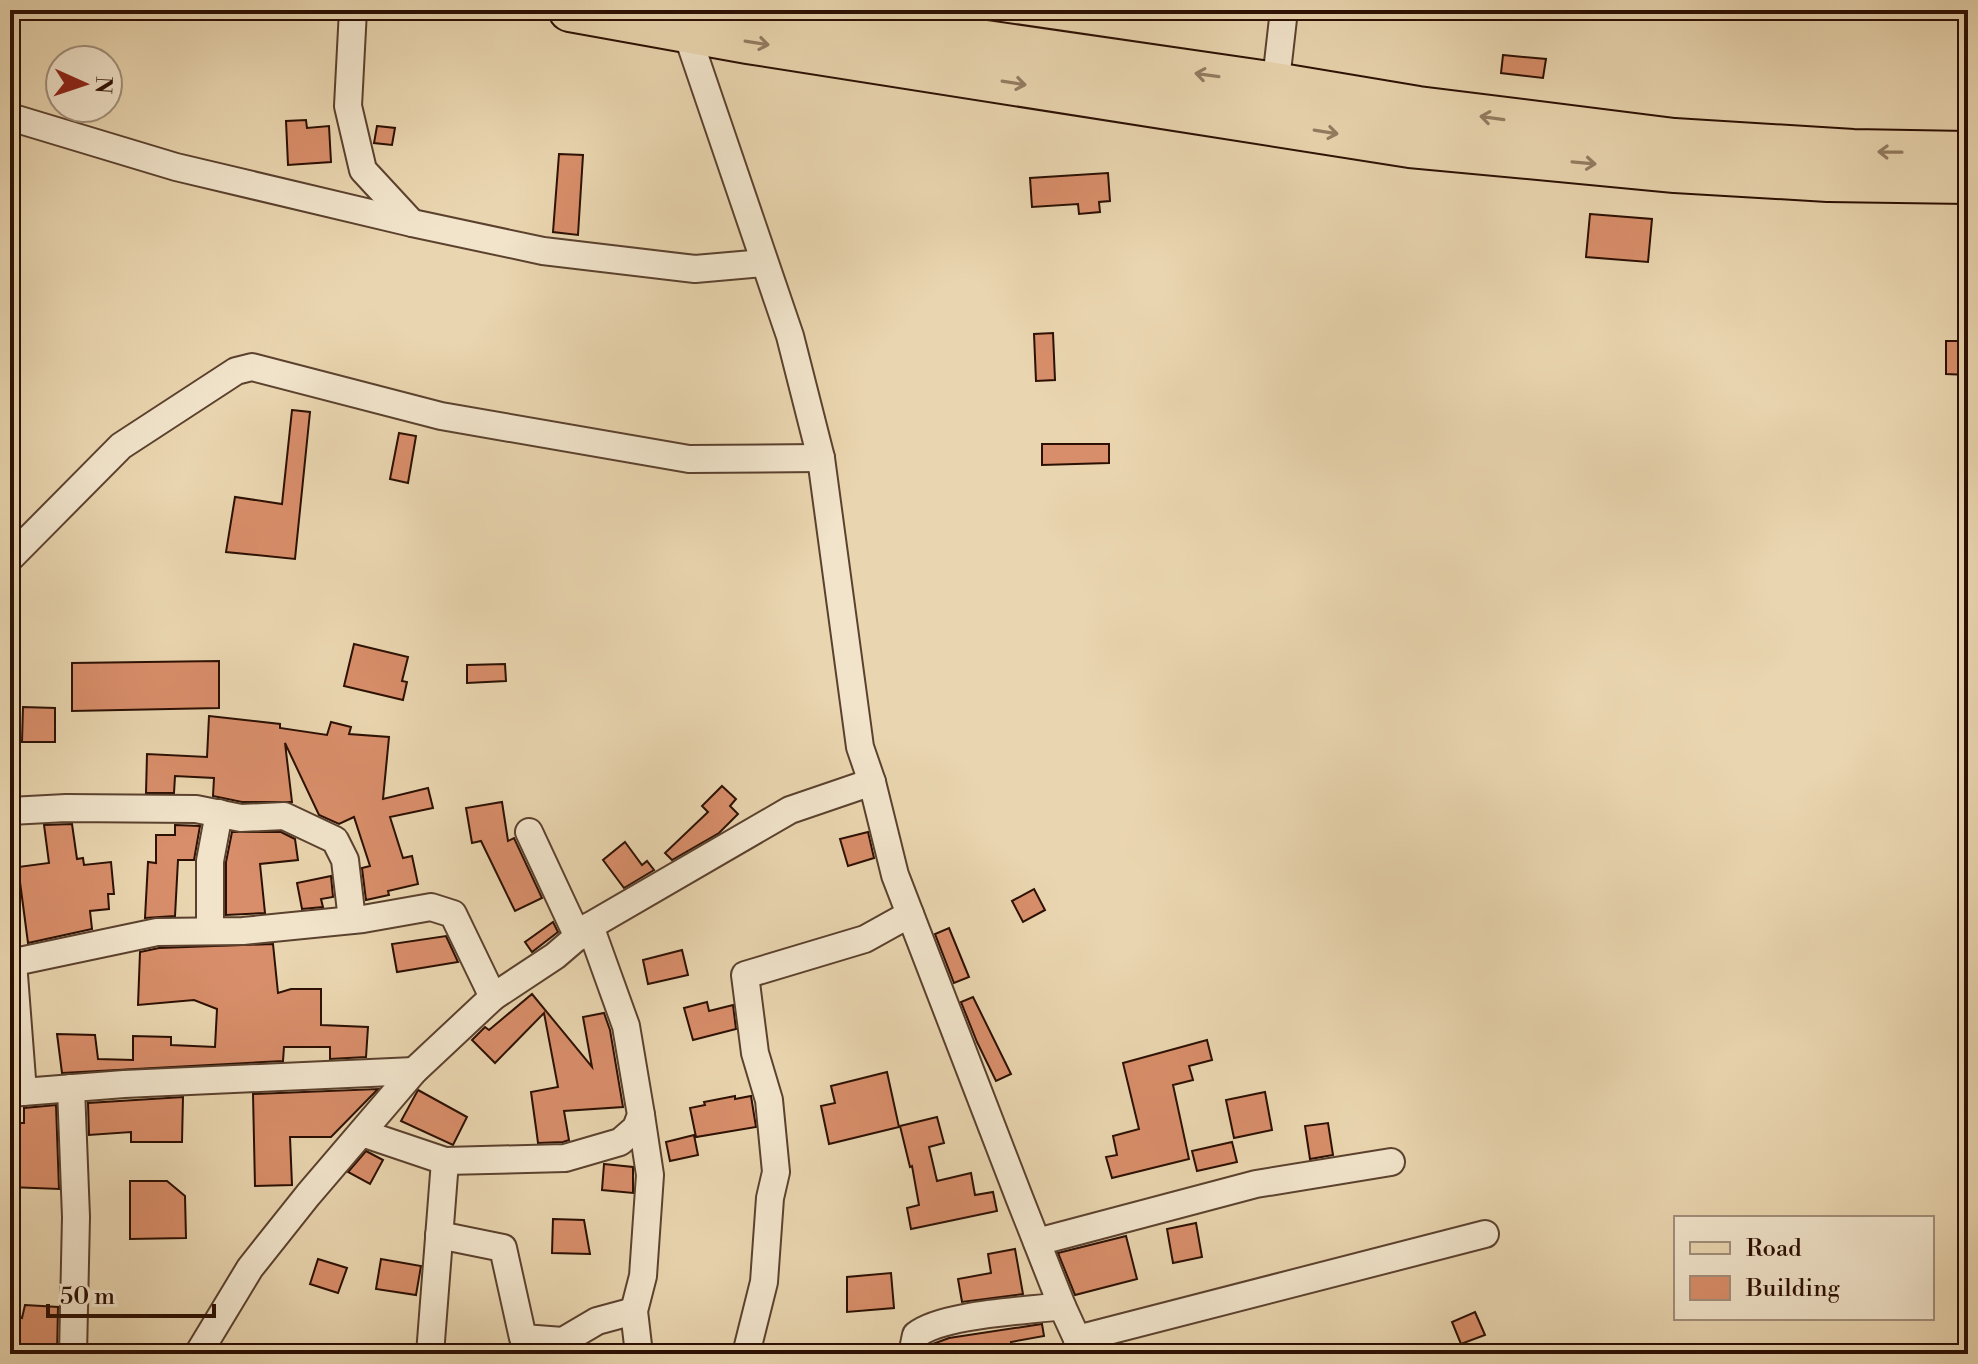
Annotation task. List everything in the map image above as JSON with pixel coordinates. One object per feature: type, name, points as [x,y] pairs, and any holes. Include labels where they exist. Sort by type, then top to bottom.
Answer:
[{"type":"main road","points":[[570,10],[686,31],[1273,104],[1418,108],[1674,140],[1853,151],[1968,153]]},
{"type":"main road","points":[[739,11],[986,42],[1273,104],[1410,146],[1675,171],[1828,180],[1968,182]]},
{"type":"street","points":[[353,10],[348,106],[363,170],[412,223]]},
{"type":"street","points":[[1273,104],[1284,10]]},
{"type":"street","points":[[686,31],[790,336],[821,458],[858,732],[895,875],[1062,1306],[1081,1347],[1485,1234]]},
{"type":"street","points":[[10,117],[176,167],[543,251],[695,269],[764,263]]},
{"type":"street","points":[[10,558],[121,446],[236,371],[252,367],[441,416],[689,459],[821,458]]},
{"type":"street","points":[[198,1354],[250,1268],[414,1071],[493,997],[584,931],[790,810],[872,782]]},
{"type":"street","points":[[10,811],[182,809],[241,818],[284,816],[335,840],[345,860],[352,920]]},
{"type":"street","points":[[210,931],[210,861],[219,813]]},
{"type":"street","points":[[529,832],[584,931],[626,1026],[650,1175],[643,1276],[634,1311],[639,1354]]},
{"type":"street","points":[[414,1071],[139,1083],[17,1093],[12,963],[157,932],[243,931],[352,920],[431,907],[453,914],[493,997]]},
{"type":"street","points":[[746,1354],[764,1282],[770,1198],[776,1172],[769,1100],[755,1053],[745,975],[865,939],[910,914]]},
{"type":"street","points":[[71,1088],[76,1217],[73,1354]]},
{"type":"street","points":[[362,1133],[445,1161],[565,1158],[620,1142],[636,1128],[641,1115]]},
{"type":"street","points":[[430,1354],[445,1161]]},
{"type":"street","points":[[1037,1242],[1256,1184],[1391,1162]]},
{"type":"street","points":[[439,1235],[503,1248],[523,1338],[563,1341],[597,1321],[634,1311]]},
{"type":"street","points":[[912,1354],[916,1335],[923,1329],[952,1321],[1062,1306]]},
{"type":"building","points":[[1503,55],[1546,59],[1543,78],[1501,73]]},
{"type":"building","points":[[306,120],[307,128],[329,126],[331,162],[288,165],[286,121]]},
{"type":"building","points":[[377,126],[395,128],[392,145],[374,143]]},
{"type":"building","points":[[559,154],[583,155],[578,235],[553,232]]},
{"type":"building","points":[[1108,173],[1110,201],[1099,202],[1100,212],[1079,214],[1078,204],[1032,207],[1030,178]]},
{"type":"building","points":[[1590,214],[1652,219],[1648,262],[1586,257]]},
{"type":"building","points":[[1053,333],[1055,380],[1036,381],[1034,334]]},
{"type":"building","points":[[1946,341],[1968,341],[1968,375],[1946,374]]},
{"type":"building","points":[[292,410],[310,412],[295,559],[226,552],[235,497],[282,504]]},
{"type":"building","points":[[399,433],[416,436],[408,483],[390,479]]},
{"type":"building","points":[[1042,444],[1109,444],[1109,463],[1042,465]]},
{"type":"building","points":[[354,644],[408,657],[402,681],[407,682],[403,700],[344,686]]},
{"type":"building","points":[[219,661],[219,708],[72,711],[72,663]]},
{"type":"building","points":[[505,664],[506,681],[467,683],[467,665]]},
{"type":"building","points":[[23,707],[55,708],[55,742],[22,742]]},
{"type":"building","points":[[209,716],[280,724],[280,728],[327,735],[331,722],[351,727],[349,734],[389,737],[383,799],[428,788],[433,808],[390,817],[403,858],[412,856],[418,884],[366,900],[362,868],[370,866],[354,817],[339,824],[319,815],[285,743],[292,802],[242,802],[213,796],[214,778],[175,776],[174,793],[146,793],[147,754],[207,757]]},
{"type":"building","points":[[722,786],[736,799],[730,806],[738,814],[719,833],[672,860],[665,853],[708,812],[702,806]]},
{"type":"building","points":[[502,802],[508,841],[514,838],[542,898],[515,911],[481,841],[472,843],[466,808]]},
{"type":"building","points":[[72,824],[77,859],[83,858],[84,865],[111,862],[114,894],[108,894],[109,909],[90,911],[92,929],[28,943],[18,867],[49,863],[44,825]]},
{"type":"building","points":[[175,825],[200,826],[194,860],[178,860],[175,916],[145,918],[148,862],[156,863],[156,835],[175,835]]},
{"type":"building","points":[[232,832],[281,832],[295,839],[298,860],[260,864],[265,913],[226,915],[226,862]]},
{"type":"building","points":[[868,832],[874,858],[848,866],[840,839]]},
{"type":"building","points":[[625,842],[642,865],[647,861],[654,870],[624,888],[603,860]]},
{"type":"building","points":[[331,876],[333,897],[321,899],[323,907],[302,909],[297,883]]},
{"type":"building","points":[[1034,889],[1045,910],[1023,922],[1012,901]]},
{"type":"building","points":[[553,922],[558,932],[532,952],[525,942]]},
{"type":"building","points":[[949,928],[969,977],[954,983],[935,934]]},
{"type":"building","points":[[446,936],[458,962],[397,972],[392,944]]},
{"type":"building","points":[[273,944],[278,993],[291,989],[321,989],[321,1025],[368,1027],[366,1057],[330,1059],[330,1047],[284,1047],[283,1061],[62,1073],[57,1034],[95,1035],[98,1059],[133,1060],[133,1036],[171,1037],[171,1045],[215,1047],[217,1009],[194,1000],[138,1005],[140,952],[159,948]]},
{"type":"building","points":[[682,950],[688,975],[648,984],[643,960]]},
{"type":"building","points":[[532,994],[592,1067],[583,1017],[604,1013],[610,1030],[623,1107],[564,1111],[569,1140],[563,1142],[538,1143],[531,1092],[558,1087],[544,1013],[495,1063],[472,1040],[485,1027],[489,1030]]},
{"type":"building","points":[[973,997],[1011,1074],[996,1081],[961,1002]]},
{"type":"building","points":[[707,1002],[709,1011],[733,1005],[736,1029],[693,1040],[684,1008]]},
{"type":"building","points":[[1207,1040],[1212,1060],[1189,1066],[1193,1080],[1173,1085],[1189,1159],[1112,1178],[1106,1157],[1117,1155],[1113,1136],[1139,1129],[1123,1063]]},
{"type":"building","points":[[887,1072],[899,1127],[829,1144],[821,1106],[835,1103],[831,1086]]},
{"type":"building","points":[[378,1089],[331,1137],[290,1137],[292,1185],[255,1186],[253,1094]]},
{"type":"building","points":[[418,1090],[467,1117],[453,1145],[401,1121]]},
{"type":"building","points":[[1265,1092],[1272,1130],[1234,1138],[1226,1100]]},
{"type":"building","points":[[735,1096],[735,1099],[751,1096],[756,1127],[696,1137],[690,1108]]},
{"type":"building","points":[[183,1097],[182,1142],[131,1142],[131,1132],[89,1135],[88,1103]]},
{"type":"building","points":[[56,1105],[59,1189],[10,1187],[10,1123],[24,1123],[24,1108]]},
{"type":"building","points":[[937,1117],[944,1143],[929,1147],[937,1181],[971,1173],[975,1195],[993,1192],[997,1211],[911,1229],[907,1208],[919,1205],[900,1126]]},
{"type":"building","points":[[1328,1123],[1333,1155],[1310,1159],[1305,1126]]},
{"type":"building","points":[[694,1135],[698,1155],[670,1161],[666,1142]]},
{"type":"building","points":[[1232,1142],[1237,1162],[1197,1171],[1192,1151]]},
{"type":"building","points":[[366,1151],[383,1160],[370,1184],[348,1172]]},
{"type":"building","points":[[604,1164],[633,1167],[633,1193],[602,1190]]},
{"type":"building","points":[[130,1181],[167,1181],[185,1196],[186,1238],[130,1239]]},
{"type":"building","points":[[553,1219],[584,1220],[590,1254],[552,1253]]},
{"type":"building","points":[[1196,1223],[1202,1257],[1173,1263],[1167,1229]]},
{"type":"building","points":[[1126,1236],[1137,1279],[1075,1295],[1058,1253]]},
{"type":"building","points":[[1015,1249],[1023,1294],[962,1302],[958,1279],[991,1273],[988,1254]]},
{"type":"building","points":[[318,1259],[347,1268],[338,1293],[310,1284]]},
{"type":"building","points":[[381,1259],[421,1266],[416,1295],[376,1289]]},
{"type":"building","points":[[891,1273],[894,1308],[847,1312],[847,1277]]},
{"type":"building","points":[[25,1305],[58,1307],[57,1354],[25,1354],[10,1349],[10,1315],[22,1318]]},
{"type":"building","points":[[1475,1312],[1485,1335],[1461,1344],[1452,1322]]},
{"type":"building","points":[[1042,1324],[1044,1336],[1011,1342],[1013,1354],[928,1354],[930,1345],[949,1338]]}]
